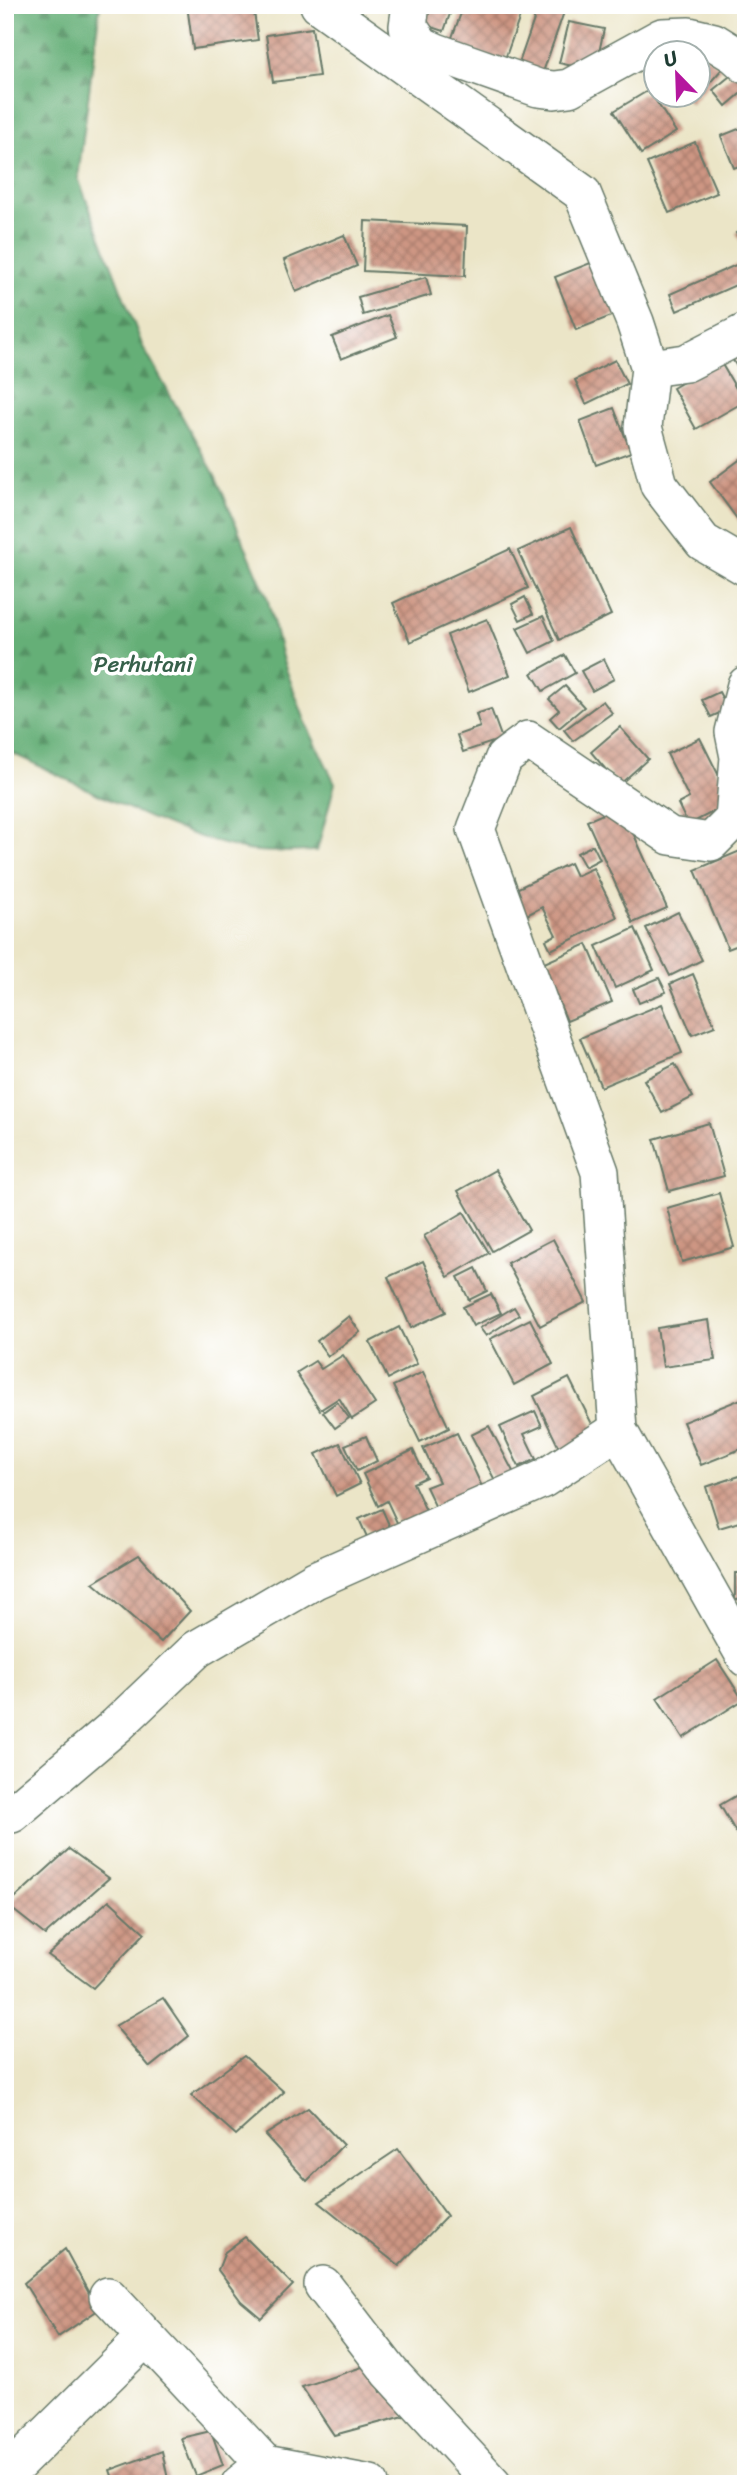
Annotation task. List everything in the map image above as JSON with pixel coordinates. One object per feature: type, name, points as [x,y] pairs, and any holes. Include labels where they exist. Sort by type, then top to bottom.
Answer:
[{"type":"street","points":[[319,5],[582,193],[635,322],[650,368],[643,427],[659,485],[703,542],[746,567]]},
{"type":"street","points":[[411,5],[408,26],[421,45],[538,88],[569,88],[662,37],[689,36],[714,42],[746,65]]},
{"type":"street","points":[[650,368],[686,363],[746,332]]},
{"type":"street","points":[[746,685],[734,732],[739,757],[734,819],[711,842],[670,836],[528,740],[503,758],[475,829],[600,1172],[618,1430],[746,1658]]},
{"type":"street","points":[[12,1814],[117,1725],[197,1649],[315,1580],[543,1479],[618,1430]]},
{"type":"street","points":[[324,2285],[390,2372],[493,2484]]},
{"type":"street","points":[[108,2296],[146,2337],[253,2474],[370,2484]]},
{"type":"street","points":[[5,2476],[146,2337]]},
{"type":"green space","name":"Perhutani","points":[[5,5],[100,5],[78,178],[143,347],[215,475],[267,597],[283,661],[307,726],[335,783],[317,851],[242,849],[180,830],[5,750]]},
{"type":"building","points":[[187,5],[253,5],[258,40],[193,49]]},
{"type":"building","points":[[420,5],[453,5],[444,31],[414,21]]},
{"type":"building","points":[[464,5],[524,5],[504,62],[450,43]]},
{"type":"building","points":[[539,5],[555,5],[565,9],[542,75],[518,66]]},
{"type":"building","points":[[569,22],[604,29],[595,71],[559,63]]},
{"type":"building","points":[[312,28],[319,76],[273,82],[266,35]]},
{"type":"building","points":[[712,60],[722,69],[712,80]]},
{"type":"building","points":[[735,72],[746,84],[746,89],[726,106],[713,90]]},
{"type":"building","points":[[642,94],[642,108],[661,108],[676,132],[641,154],[614,111]]},
{"type":"building","points":[[746,126],[746,163],[734,168],[721,136]]},
{"type":"building","points":[[695,142],[717,193],[669,213],[647,163]]},
{"type":"building","points":[[365,221],[467,226],[465,276],[363,271]]},
{"type":"building","points":[[746,228],[746,253],[736,233]]},
{"type":"building","points":[[344,235],[357,266],[296,292],[284,260]]},
{"type":"building","points":[[598,260],[619,313],[576,330],[555,277]]},
{"type":"building","points":[[738,264],[745,281],[677,311],[670,294]]},
{"type":"building","points":[[426,277],[431,295],[363,315],[358,297]]},
{"type":"building","points":[[388,315],[397,337],[341,359],[332,337]]},
{"type":"building","points":[[746,345],[746,382],[730,355]]},
{"type":"building","points":[[615,360],[627,384],[586,404],[575,380]]},
{"type":"building","points":[[720,361],[744,402],[696,429],[673,388]]},
{"type":"building","points":[[614,408],[631,452],[596,465],[580,421]]},
{"type":"building","points":[[746,455],[746,531],[710,482]]},
{"type":"building","points":[[571,527],[611,615],[559,640],[518,551]]},
{"type":"building","points":[[510,549],[528,588],[410,642],[393,603]]},
{"type":"building","points":[[525,597],[533,614],[520,620],[512,604]]},
{"type":"building","points":[[543,616],[554,641],[530,653],[517,628]]},
{"type":"building","points":[[487,619],[510,675],[469,692],[447,635]]},
{"type":"building","points":[[565,655],[575,673],[543,691],[532,673]]},
{"type":"building","points":[[604,659],[614,679],[592,691],[581,671]]},
{"type":"building","points":[[565,686],[584,707],[559,728],[550,718],[559,710],[549,699]]},
{"type":"building","points":[[719,692],[728,709],[711,717],[702,700]]},
{"type":"building","points":[[603,701],[612,713],[573,741],[564,730]]},
{"type":"building","points":[[491,709],[502,739],[463,752],[457,735],[480,727],[476,714]]},
{"type":"building","points":[[620,727],[648,759],[619,785],[591,752]]},
{"type":"building","points":[[700,738],[732,802],[688,825],[678,804],[689,798],[667,754]]},
{"type":"building","points":[[621,806],[667,908],[633,923],[587,821]]},
{"type":"building","points":[[593,845],[600,859],[585,867],[577,853]]},
{"type":"building","points":[[740,851],[746,866],[746,942],[728,949],[695,870]]},
{"type":"building","points":[[570,863],[576,876],[593,868],[617,917],[551,950],[546,940],[556,935],[542,907],[527,915],[514,890]]},
{"type":"building","points":[[678,912],[702,960],[670,976],[646,928]]},
{"type":"building","points":[[635,928],[654,970],[615,988],[596,946]]},
{"type":"building","points":[[587,944],[612,1002],[567,1021],[542,964]]},
{"type":"building","points":[[693,974],[715,1026],[692,1035],[670,984]]},
{"type":"building","points":[[659,978],[666,992],[639,1003],[633,989]]},
{"type":"building","points":[[662,1004],[682,1053],[601,1087],[580,1038]]},
{"type":"building","points":[[675,1064],[693,1097],[662,1113],[644,1080]]},
{"type":"building","points":[[709,1123],[724,1176],[669,1191],[654,1139]]},
{"type":"building","points":[[495,1170],[529,1230],[492,1251],[458,1191]]},
{"type":"building","points":[[719,1193],[734,1247],[682,1262],[667,1208]]},
{"type":"building","points":[[464,1212],[489,1253],[448,1277],[424,1236]]},
{"type":"building","points":[[553,1239],[586,1302],[540,1326],[507,1263]]},
{"type":"building","points":[[423,1261],[446,1312],[411,1328],[388,1277]]},
{"type":"building","points":[[476,1268],[487,1291],[469,1300],[458,1277]]},
{"type":"building","points":[[491,1294],[501,1313],[473,1326],[463,1307]]},
{"type":"building","points":[[514,1307],[519,1315],[486,1336],[480,1328]]},
{"type":"building","points":[[349,1316],[360,1332],[328,1356],[317,1341]]},
{"type":"building","points":[[530,1319],[553,1364],[514,1385],[490,1339]]},
{"type":"building","points":[[709,1320],[715,1360],[663,1367],[657,1328]]},
{"type":"building","points":[[399,1327],[417,1364],[388,1379],[370,1342]]},
{"type":"building","points":[[343,1355],[375,1404],[352,1419],[339,1398],[320,1410],[296,1373],[315,1361],[321,1369]]},
{"type":"building","points":[[423,1372],[449,1428],[420,1442],[393,1386]]},
{"type":"building","points":[[569,1378],[596,1432],[560,1450],[534,1396]]},
{"type":"building","points":[[741,1399],[746,1410],[746,1447],[701,1465],[683,1422]]},
{"type":"building","points":[[337,1402],[349,1418],[335,1428],[323,1412]]},
{"type":"building","points":[[535,1411],[542,1426],[524,1434],[536,1459],[519,1467],[500,1427]]},
{"type":"building","points":[[489,1426],[516,1477],[498,1486],[471,1435]]},
{"type":"building","points":[[457,1433],[484,1491],[438,1512],[426,1487],[439,1482],[423,1448]]},
{"type":"building","points":[[366,1436],[377,1461],[357,1471],[345,1445]]},
{"type":"building","points":[[340,1443],[360,1484],[336,1496],[316,1454]]},
{"type":"building","points":[[413,1450],[426,1477],[413,1483],[427,1513],[399,1527],[387,1501],[378,1506],[363,1474]]},
{"type":"building","points":[[746,1474],[746,1520],[719,1528],[706,1487]]},
{"type":"building","points":[[382,1509],[394,1536],[371,1546],[359,1519]]},
{"type":"building","points":[[139,1555],[190,1611],[161,1642],[93,1583]]},
{"type":"building","points":[[735,1573],[746,1573],[746,1599],[735,1600]]},
{"type":"building","points":[[717,1660],[743,1700],[683,1738],[657,1698]]},
{"type":"building","points":[[744,1791],[746,1832],[738,1836],[720,1805]]},
{"type":"building","points":[[69,1849],[109,1878],[45,1935],[7,1905]]},
{"type":"building","points":[[109,1900],[145,1933],[93,1988],[48,1955]]},
{"type":"building","points":[[163,1998],[189,2036],[150,2067],[115,2026]]},
{"type":"building","points":[[244,2056],[284,2092],[236,2135],[191,2095]]},
{"type":"building","points":[[308,2108],[343,2145],[307,2181],[265,2135]]},
{"type":"building","points":[[398,2149],[447,2216],[399,2266],[319,2202]]},
{"type":"building","points":[[245,2237],[293,2285],[261,2318],[241,2301],[218,2270],[225,2252]]},
{"type":"building","points":[[65,2249],[98,2310],[58,2337],[24,2283]]},
{"type":"building","points":[[371,2364],[381,2392],[404,2390],[415,2413],[334,2435],[302,2387]]},
{"type":"building","points":[[211,2431],[223,2465],[196,2476],[181,2438]]},
{"type":"building","points":[[162,2451],[169,2484],[115,2484],[110,2470]]}]
